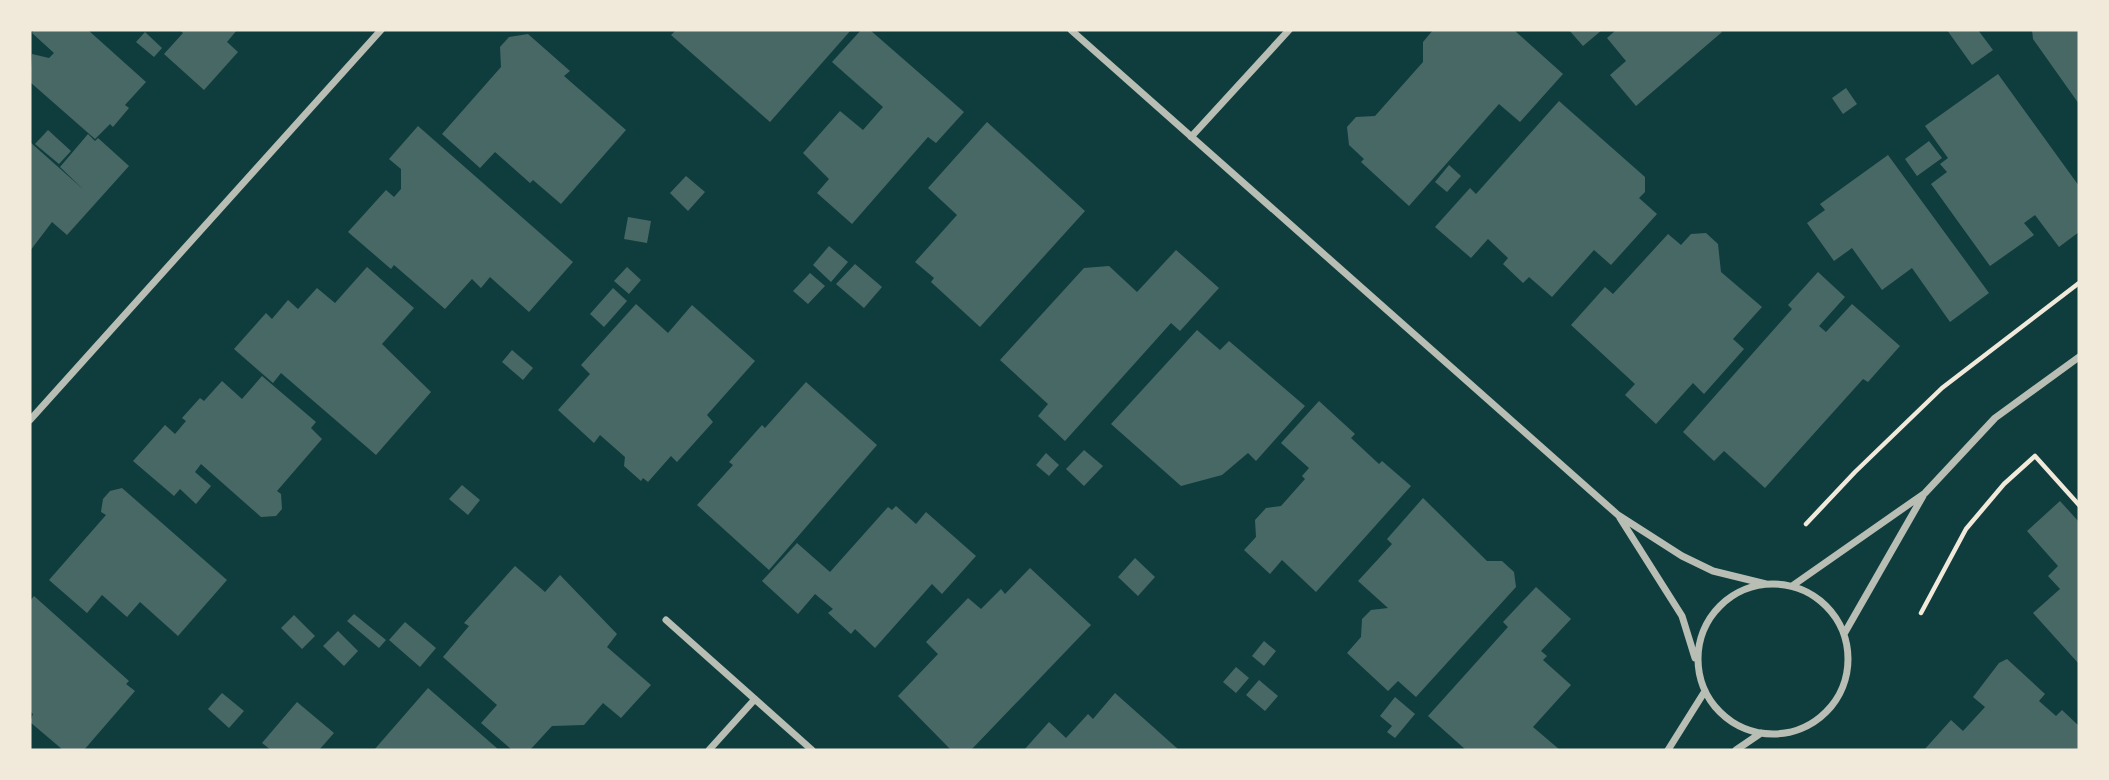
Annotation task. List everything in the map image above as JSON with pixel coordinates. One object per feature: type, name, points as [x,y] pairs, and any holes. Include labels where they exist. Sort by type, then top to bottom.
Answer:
[{"type":"street","points":[[30,420],[381,30]]},
{"type":"street","points":[[1071,30],[1618,515],[1682,556],[1713,571],[1766,584],[1792,586],[1815,596],[1832,614],[1844,634],[1848,660],[1843,685],[1830,708],[1811,723],[1787,733],[1761,733],[1738,725],[1718,711],[1705,691],[1682,616],[1618,515]]},
{"type":"street","points":[[1191,137],[1289,30]]},
{"type":"street","points":[[1792,586],[1925,493],[1996,418],[2079,357]]},
{"type":"street","points":[[1844,634],[1925,493]]},
{"type":"street","points":[[1697,664],[1699,641],[1709,619],[1724,602],[1744,590],[1766,584]]},
{"type":"street","points":[[666,620],[812,750]]},
{"type":"street","points":[[1668,750],[1705,691]]},
{"type":"street","points":[[709,750],[755,699]]},
{"type":"street","points":[[1736,750],[1761,733]]},
{"type":"path","points":[[1806,524],[1855,472],[1942,388],[2079,283]]},
{"type":"path","points":[[1920,613],[1966,529],[2004,484],[2035,456],[2079,505]]},
{"type":"building","points":[[34,30],[88,30],[146,82],[125,105],[129,108],[113,127],[110,124],[95,139],[30,82],[32,54],[49,58],[54,53],[32,33]]},
{"type":"building","points":[[180,30],[237,30],[227,42],[238,52],[204,90],[164,54],[183,33]]},
{"type":"building","points":[[676,30],[851,30],[770,122],[671,35]]},
{"type":"building","points":[[861,30],[870,30],[964,112],[936,143],[928,137],[852,224],[817,193],[829,179],[803,153],[840,111],[863,130],[883,107],[832,62]]},
{"type":"building","points":[[1433,30],[1514,30],[1563,74],[1520,122],[1499,104],[1409,206],[1361,162],[1364,159],[1349,145],[1347,127],[1356,117],[1375,116],[1423,62],[1423,42]]},
{"type":"building","points":[[1569,30],[1602,30],[1583,46]]},
{"type":"building","points":[[1616,30],[1722,32],[1636,106],[1610,75],[1626,61],[1607,38]]},
{"type":"building","points":[[1947,30],[1978,30],[1993,50],[1972,65]]},
{"type":"building","points":[[2032,30],[2079,30],[2079,104],[2033,39]]},
{"type":"building","points":[[145,32],[162,48],[154,57],[136,42]]},
{"type":"building","points":[[528,34],[570,71],[564,76],[626,130],[561,204],[533,180],[530,183],[495,152],[480,168],[442,134],[501,67],[500,47],[509,37]]},
{"type":"building","points":[[1998,74],[2079,186],[2079,232],[2059,247],[2035,215],[2024,223],[2034,235],[1990,266],[1931,184],[1947,172],[1940,164],[1948,158],[1925,126]]},
{"type":"building","points":[[1846,88],[1857,104],[1843,114],[1832,98]]},
{"type":"building","points":[[1559,101],[1645,177],[1645,192],[1639,198],[1657,214],[1611,265],[1594,250],[1552,297],[1529,277],[1523,283],[1503,264],[1508,258],[1488,239],[1471,258],[1435,227],[1470,188],[1476,194]]},
{"type":"building","points":[[987,122],[1085,211],[980,327],[931,282],[934,278],[915,262],[957,215],[928,188]]},
{"type":"building","points":[[418,126],[573,262],[529,312],[490,277],[481,288],[472,279],[445,309],[394,265],[391,269],[348,232],[386,190],[394,197],[401,189],[401,169],[389,159]]},
{"type":"building","points":[[48,130],[71,151],[59,164],[35,144]]},
{"type":"building","points":[[88,134],[95,141],[98,138],[129,166],[67,235],[52,222],[30,251],[30,142],[84,190],[60,167]]},
{"type":"building","points":[[1929,141],[1942,158],[1917,176],[1905,159]]},
{"type":"building","points":[[1888,155],[1989,293],[1950,322],[1912,268],[1882,290],[1852,248],[1834,261],[1807,223],[1825,210],[1820,204]]},
{"type":"building","points":[[1449,165],[1461,176],[1447,192],[1435,182]]},
{"type":"building","points":[[686,176],[705,192],[688,211],[670,193]]},
{"type":"building","points":[[628,217],[651,221],[647,243],[624,239]]},
{"type":"building","points":[[1706,233],[1718,244],[1721,272],[1762,307],[1733,339],[1744,349],[1704,394],[1693,383],[1656,424],[1625,395],[1635,384],[1571,325],[1605,287],[1613,294],[1668,234],[1681,245],[1691,234]]},
{"type":"building","points":[[829,246],[848,262],[831,282],[813,265]]},
{"type":"building","points":[[1176,250],[1219,288],[1180,331],[1171,323],[1065,441],[1038,416],[1048,404],[1000,360],[1084,268],[1109,266],[1137,292]]},
{"type":"building","points":[[855,264],[882,287],[864,308],[836,284]]},
{"type":"building","points":[[367,267],[414,308],[382,344],[431,392],[376,455],[281,373],[273,383],[234,349],[266,313],[272,319],[288,300],[298,309],[317,288],[335,303]]},
{"type":"building","points":[[627,267],[641,280],[629,294],[614,281]]},
{"type":"building","points":[[1818,272],[1845,297],[1819,326],[1826,332],[1852,304],[1900,346],[1868,382],[1863,379],[1765,488],[1724,451],[1714,461],[1683,432],[1792,309],[1788,305]]},
{"type":"building","points":[[810,273],[825,286],[808,304],[793,291]]},
{"type":"building","points":[[613,288],[627,301],[604,327],[590,314]]},
{"type":"building","points":[[636,304],[668,333],[692,305],[755,361],[707,415],[713,422],[677,462],[671,456],[648,482],[643,478],[641,481],[624,466],[625,457],[600,435],[594,443],[558,410],[590,374],[581,365]]},
{"type":"building","points":[[1197,330],[1220,350],[1229,341],[1305,406],[1256,461],[1248,453],[1222,475],[1181,486],[1111,424]]},
{"type":"building","points":[[512,350],[533,368],[523,380],[502,362]]},
{"type":"building","points":[[262,376],[316,422],[311,428],[322,439],[277,491],[281,494],[282,509],[276,516],[261,517],[201,464],[195,472],[211,486],[196,504],[180,489],[174,496],[133,461],[165,425],[175,434],[186,421],[182,418],[200,398],[204,401],[222,381],[242,399]]},
{"type":"building","points":[[806,382],[877,445],[769,570],[697,505],[733,465],[729,462],[762,425],[765,428]]},
{"type":"building","points":[[1319,401],[1355,434],[1351,438],[1379,464],[1382,461],[1411,486],[1316,592],[1282,560],[1270,574],[1244,550],[1256,537],[1255,520],[1266,508],[1281,506],[1305,479],[1302,476],[1309,468],[1281,443]]},
{"type":"building","points":[[1084,450],[1103,466],[1084,486],[1066,469]]},
{"type":"building","points":[[1046,453],[1059,465],[1049,476],[1036,465]]},
{"type":"building","points":[[462,485],[480,500],[468,515],[449,499]]},
{"type":"building","points":[[122,488],[227,580],[178,636],[140,602],[127,617],[102,595],[87,613],[49,580],[106,515],[101,512],[103,499],[110,491]]},
{"type":"building","points":[[1423,498],[1487,561],[1502,561],[1514,572],[1516,587],[1416,697],[1398,681],[1388,691],[1347,653],[1361,637],[1362,619],[1371,610],[1388,608],[1358,581],[1392,544],[1387,539]]},
{"type":"building","points":[[2060,501],[2079,522],[2079,664],[2033,613],[2060,589],[2048,576],[2058,566],[2027,531]]},
{"type":"building","points":[[896,506],[916,524],[926,512],[976,556],[942,594],[932,584],[875,648],[855,629],[851,634],[828,613],[833,609],[815,594],[798,614],[762,581],[797,543],[830,572],[888,507],[892,510]]},
{"type":"building","points":[[1135,558],[1155,577],[1138,596],[1118,577]]},
{"type":"building","points":[[515,566],[545,592],[560,575],[617,634],[607,647],[651,685],[621,718],[603,703],[584,725],[552,726],[530,750],[512,750],[481,723],[497,705],[443,657],[469,626],[464,623]]},
{"type":"building","points":[[1030,568],[1091,625],[971,750],[951,750],[898,696],[938,654],[926,642],[968,598],[981,609],[1001,589],[1005,594]]},
{"type":"building","points":[[1536,587],[1571,619],[1541,651],[1547,656],[1543,660],[1571,685],[1533,727],[1560,750],[1466,750],[1428,716],[1508,627],[1503,622]]},
{"type":"building","points":[[34,596],[129,681],[126,684],[135,691],[84,750],[63,750],[30,722],[33,714],[30,711],[30,601]]},
{"type":"building","points":[[354,614],[386,640],[379,648],[347,621]]},
{"type":"building","points":[[294,615],[315,636],[302,649],[281,628]]},
{"type":"building","points":[[405,622],[436,648],[420,667],[389,640]]},
{"type":"building","points":[[338,631],[358,651],[344,666],[323,646]]},
{"type":"building","points":[[1264,641],[1276,651],[1264,666],[1252,656]]},
{"type":"building","points":[[2007,659],[2045,694],[2039,701],[2056,716],[2062,710],[2079,726],[2079,750],[1924,750],[1951,720],[1963,731],[1985,707],[1973,697],[1999,663]]},
{"type":"building","points":[[1236,667],[1249,678],[1236,693],[1223,682]]},
{"type":"building","points":[[1259,680],[1278,696],[1265,711],[1246,695]]},
{"type":"building","points":[[428,688],[499,750],[374,750]]},
{"type":"building","points":[[222,693],[244,711],[229,728],[208,709]]},
{"type":"building","points":[[1115,693],[1179,750],[1024,750],[1049,722],[1066,738],[1088,714],[1093,719]]},
{"type":"building","points":[[1395,697],[1415,714],[1395,738],[1387,732],[1392,726],[1380,716]]},
{"type":"building","points":[[297,702],[334,733],[319,750],[271,750],[262,743]]}]
